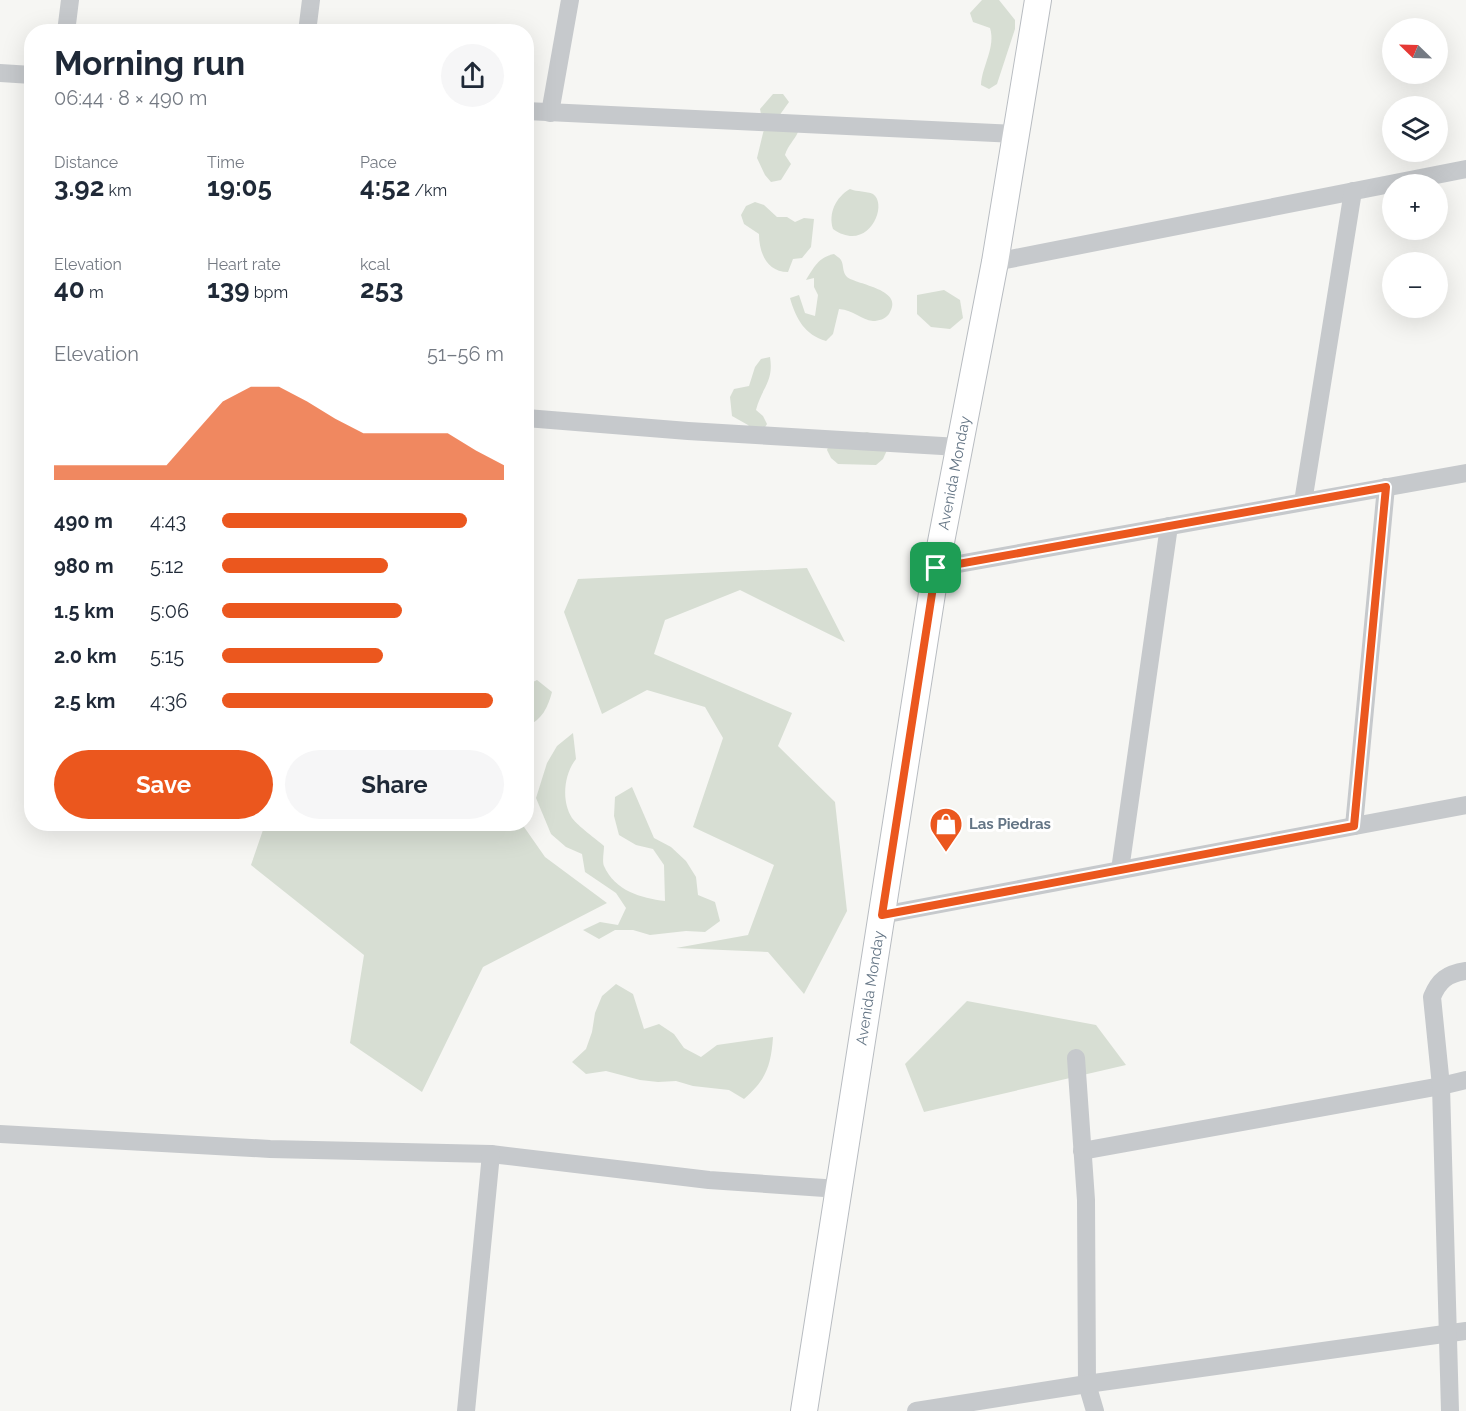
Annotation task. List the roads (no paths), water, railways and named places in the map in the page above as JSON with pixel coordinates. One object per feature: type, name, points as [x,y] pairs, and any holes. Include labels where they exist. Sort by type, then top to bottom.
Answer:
[{"type":"main road","name":"Avenida Monday","points":[[804,1411],[936,568],[995,262],[1038,0]]},
{"type":"street","points":[[67,24],[70,0]]},
{"type":"street","points":[[308,24],[310,0]]},
{"type":"street","points":[[550,112],[570,0]]},
{"type":"street","points":[[0,73],[24,74]]},
{"type":"street","points":[[534,111],[1016,134]]},
{"type":"street","points":[[995,262],[1466,169]]},
{"type":"street","points":[[1303,502],[1353,191]]},
{"type":"street","points":[[534,419],[688,431],[959,447]]},
{"type":"street","points":[[936,568],[1466,473]]},
{"type":"street","points":[[1354,826],[1386,487]]},
{"type":"street","points":[[1120,870],[1169,526]]},
{"type":"street","points":[[882,915],[1466,805]]},
{"type":"street","points":[[1450,1411],[1441,1086],[1432,997],[1438,983],[1454,973],[1466,971]]},
{"type":"street","points":[[1076,1058],[1086,1200],[1087,1383],[1095,1411]]},
{"type":"street","points":[[1082,1151],[1466,1080]]},
{"type":"street","points":[[0,1134],[270,1149],[491,1154],[584,1167],[709,1180],[839,1190]]},
{"type":"street","points":[[466,1411],[491,1154]]},
{"type":"street","points":[[916,1411],[1087,1383],[1466,1331]]},
{"type":"place","name":"Las Piedras","points":[[946,853]]}]
